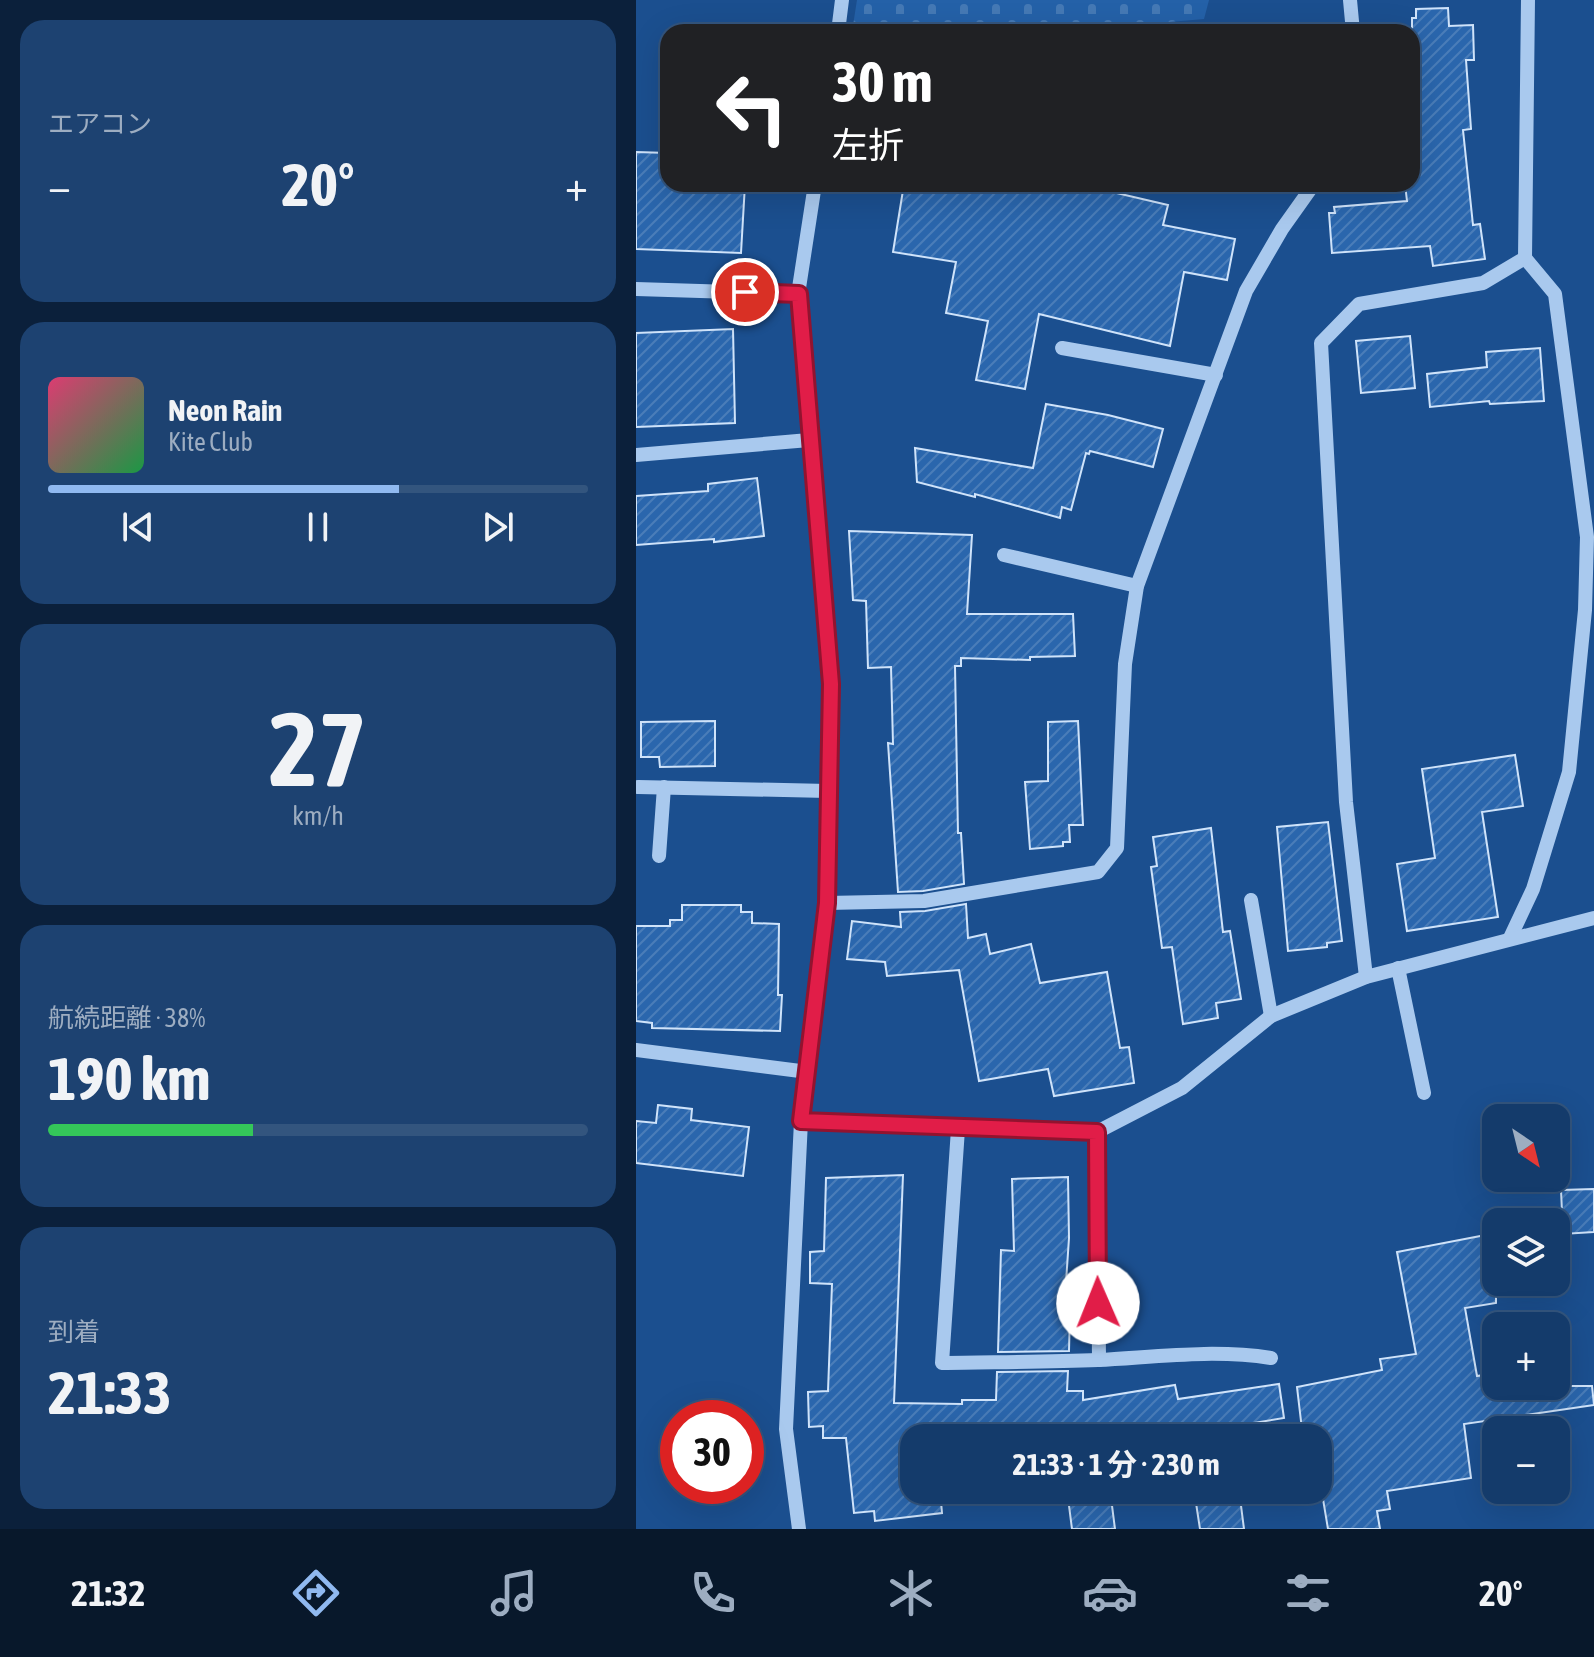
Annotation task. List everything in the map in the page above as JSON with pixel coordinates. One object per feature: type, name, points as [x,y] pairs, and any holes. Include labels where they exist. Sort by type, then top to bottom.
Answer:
[{"type":"street","points":[[839,24],[842,0]]},
{"type":"street","points":[[1350,0],[1352,24]]},
{"type":"street","points":[[1510,938],[1533,889],[1569,772],[1585,610],[1587,537],[1555,294],[1525,258],[1528,0]]},
{"type":"street","points":[[799,1529],[786,1429],[801,1121],[827,903],[831,684],[799,294],[814,192]]},
{"type":"street","points":[[827,903],[924,901],[1098,872],[1117,848],[1125,664],[1137,586],[1246,291],[1282,229],[1308,192]]},
{"type":"street","points":[[1366,977],[1346,802],[1321,343],[1359,304],[1483,283],[1525,258]]},
{"type":"street","points":[[636,289],[799,294]]},
{"type":"street","points":[[1062,348],[1216,375]]},
{"type":"street","points":[[636,455],[809,440]]},
{"type":"street","points":[[1004,555],[1137,586]]},
{"type":"street","points":[[638,787],[828,791]]},
{"type":"street","points":[[659,856],[664,787]]},
{"type":"street","points":[[1251,900],[1271,1016]]},
{"type":"street","points":[[801,1121],[1097,1132],[1182,1088],[1271,1016],[1366,977],[1594,918]]},
{"type":"street","points":[[1398,968],[1424,1093]]},
{"type":"street","points":[[636,1050],[808,1072]]},
{"type":"street","points":[[958,1129],[942,1363],[1099,1360],[1175,1354],[1271,1358]]},
{"type":"street","points":[[1097,1132],[1099,1360]]},
{"type":"green space","points":[[857,0],[1209,0],[1204,19],[1146,24],[853,24]]},
{"type":"building","points":[[1448,8],[1449,26],[1473,25],[1474,60],[1466,60],[1471,129],[1463,130],[1473,225],[1480,224],[1485,259],[1433,266],[1430,246],[1332,253],[1329,213],[1335,213],[1334,207],[1407,201],[1406,192],[1420,192],[1420,24],[1412,24],[1416,9]]},
{"type":"building","points":[[636,152],[660,153],[660,192],[745,192],[741,253],[636,249]]},
{"type":"building","points":[[903,192],[1112,192],[1168,205],[1163,225],[1235,239],[1227,280],[1184,272],[1170,346],[1039,314],[1025,389],[976,380],[988,321],[946,313],[956,262],[893,252]]},
{"type":"building","points":[[733,329],[735,423],[636,427],[636,333]]},
{"type":"building","points":[[1410,336],[1415,388],[1361,393],[1356,341]]},
{"type":"building","points":[[1540,348],[1544,401],[1490,404],[1489,401],[1430,407],[1427,374],[1487,367],[1486,352]]},
{"type":"building","points":[[1046,404],[1163,429],[1153,467],[1090,451],[1086,453],[1071,510],[1062,507],[1060,518],[975,494],[975,497],[917,482],[915,448],[1033,468]]},
{"type":"building","points":[[757,478],[764,536],[714,542],[714,539],[636,545],[636,496],[708,491],[708,484]]},
{"type":"building","points":[[849,531],[972,535],[967,614],[1073,614],[1075,656],[1030,657],[1030,660],[961,658],[961,666],[955,666],[958,833],[961,833],[964,884],[898,892],[888,743],[893,744],[891,667],[868,668],[866,601],[853,600]]},
{"type":"building","points":[[715,721],[715,766],[660,767],[659,757],[641,757],[641,722]]},
{"type":"building","points":[[1078,721],[1083,825],[1069,825],[1070,842],[1063,842],[1063,846],[1030,849],[1025,782],[1048,781],[1048,722]]},
{"type":"building","points":[[1515,755],[1523,806],[1482,812],[1498,917],[1407,931],[1397,864],[1435,858],[1422,769]]},
{"type":"building","points":[[1328,822],[1342,941],[1327,943],[1327,947],[1288,951],[1277,827]]},
{"type":"building","points":[[1211,828],[1223,932],[1230,931],[1241,999],[1216,1003],[1218,1018],[1183,1024],[1172,947],[1162,948],[1151,867],[1157,866],[1153,837]]},
{"type":"building","points":[[966,904],[968,938],[986,934],[990,954],[1031,944],[1040,983],[1107,972],[1120,1048],[1129,1047],[1134,1083],[1054,1096],[1048,1069],[979,1081],[959,970],[887,976],[885,962],[847,959],[852,921],[901,927],[900,912]]},
{"type":"building","points":[[682,905],[741,905],[741,912],[752,912],[752,923],[779,924],[780,1031],[652,1028],[652,1023],[636,1021],[636,926],[670,926],[670,920],[682,920]]},
{"type":"building","points":[[658,1105],[692,1109],[691,1120],[749,1127],[743,1176],[636,1163],[636,1121],[656,1123]]},
{"type":"building","points":[[903,1175],[894,1403],[962,1404],[962,1400],[996,1400],[997,1372],[1068,1371],[1067,1391],[1083,1391],[1083,1400],[1175,1385],[1178,1399],[1279,1384],[1284,1418],[1247,1424],[900,1424],[900,1504],[941,1504],[942,1513],[875,1521],[874,1511],[854,1513],[846,1438],[823,1438],[823,1426],[809,1427],[808,1392],[828,1391],[832,1284],[810,1283],[810,1252],[824,1251],[826,1178]]},
{"type":"building","points":[[1068,1177],[1069,1238],[1064,1312],[1070,1312],[1069,1351],[998,1352],[1001,1250],[1014,1251],[1012,1179]]},
{"type":"building","points":[[1594,1189],[1594,1232],[1570,1234],[1570,1208],[1562,1208],[1561,1192]]},
{"type":"building","points":[[1482,1236],[1482,1296],[1496,1296],[1496,1303],[1465,1308],[1477,1376],[1482,1375],[1482,1400],[1570,1400],[1570,1386],[1592,1386],[1594,1405],[1519,1416],[1482,1416],[1482,1421],[1464,1424],[1471,1478],[1387,1491],[1390,1509],[1377,1511],[1380,1529],[1328,1529],[1324,1504],[1332,1504],[1332,1424],[1301,1424],[1297,1387],[1382,1370],[1380,1359],[1416,1354],[1397,1252]]},
{"type":"building","points":[[1069,1504],[1112,1504],[1115,1529],[1072,1529]]},
{"type":"building","points":[[1196,1504],[1241,1504],[1244,1529],[1200,1529]]},
{"type":"route","points":[[745,292],[799,294],[831,684],[827,903],[801,1121],[1097,1132],[1098,1303]]}]
